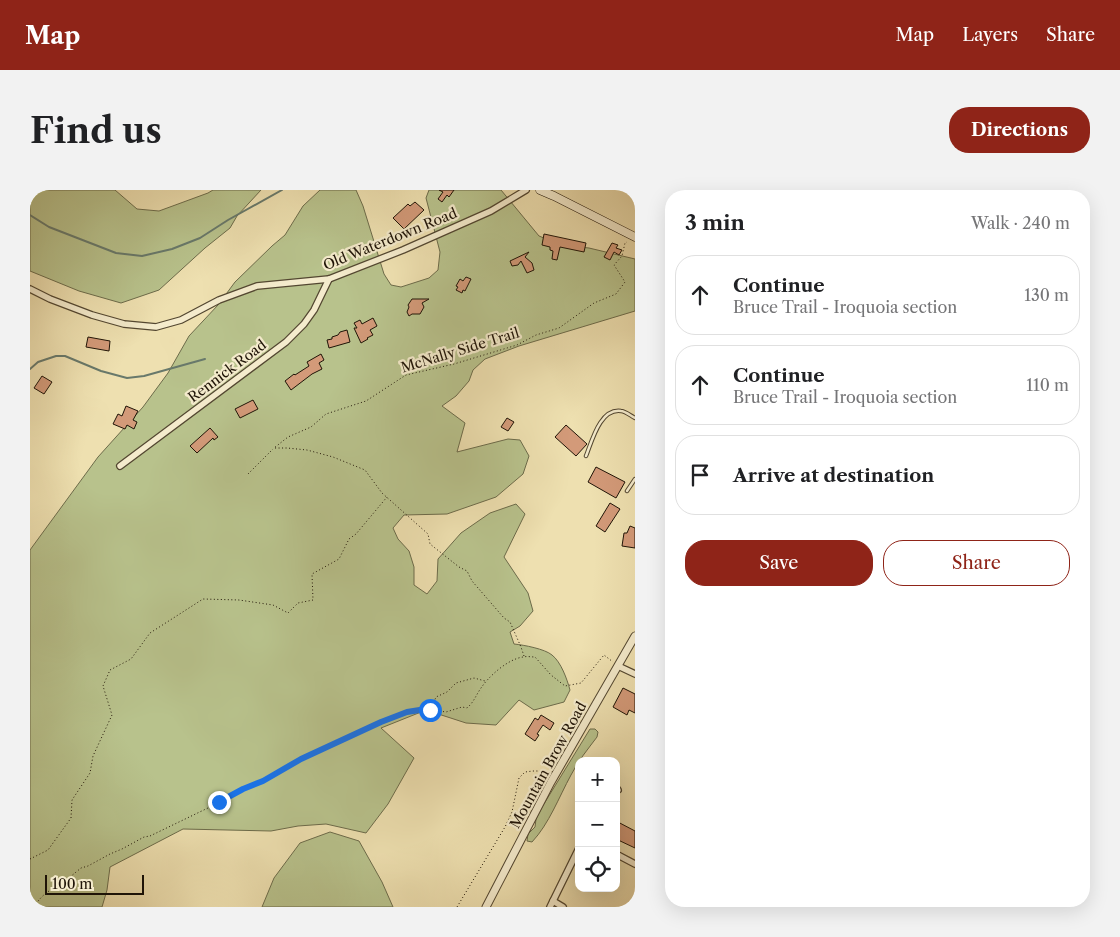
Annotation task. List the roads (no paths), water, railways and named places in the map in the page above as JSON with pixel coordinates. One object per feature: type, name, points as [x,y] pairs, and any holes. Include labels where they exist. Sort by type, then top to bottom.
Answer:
[{"type":"main road","points":[[540,190],[633,238]]},
{"type":"street","name":"Old Waterdown Road","points":[[30,288],[50,299],[92,315],[124,324],[156,326],[181,320],[219,300],[257,286],[329,280],[403,250],[474,218],[526,190]]},
{"type":"street","name":"Rennick Road","points":[[120,466],[286,342],[304,324],[314,310],[329,280]]},
{"type":"street","name":"Mountain Brow Road","points":[[486,907],[551,782],[635,636]]},
{"type":"street","points":[[618,666],[635,674]]},
{"type":"street","points":[[563,907],[551,904],[575,856]]},
{"type":"street","points":[[620,856],[635,864]]},
{"type":"lane","points":[[586,456],[600,423],[605,416],[621,410],[635,418]]},
{"type":"lane","points":[[627,491],[635,479]]},
{"type":"waterway","points":[[30,215],[49,227],[116,253],[142,256],[172,249],[200,238],[282,190]]},
{"type":"waterway","points":[[30,369],[38,362],[56,356],[65,356],[101,371],[127,378],[144,376],[205,359]]}]
